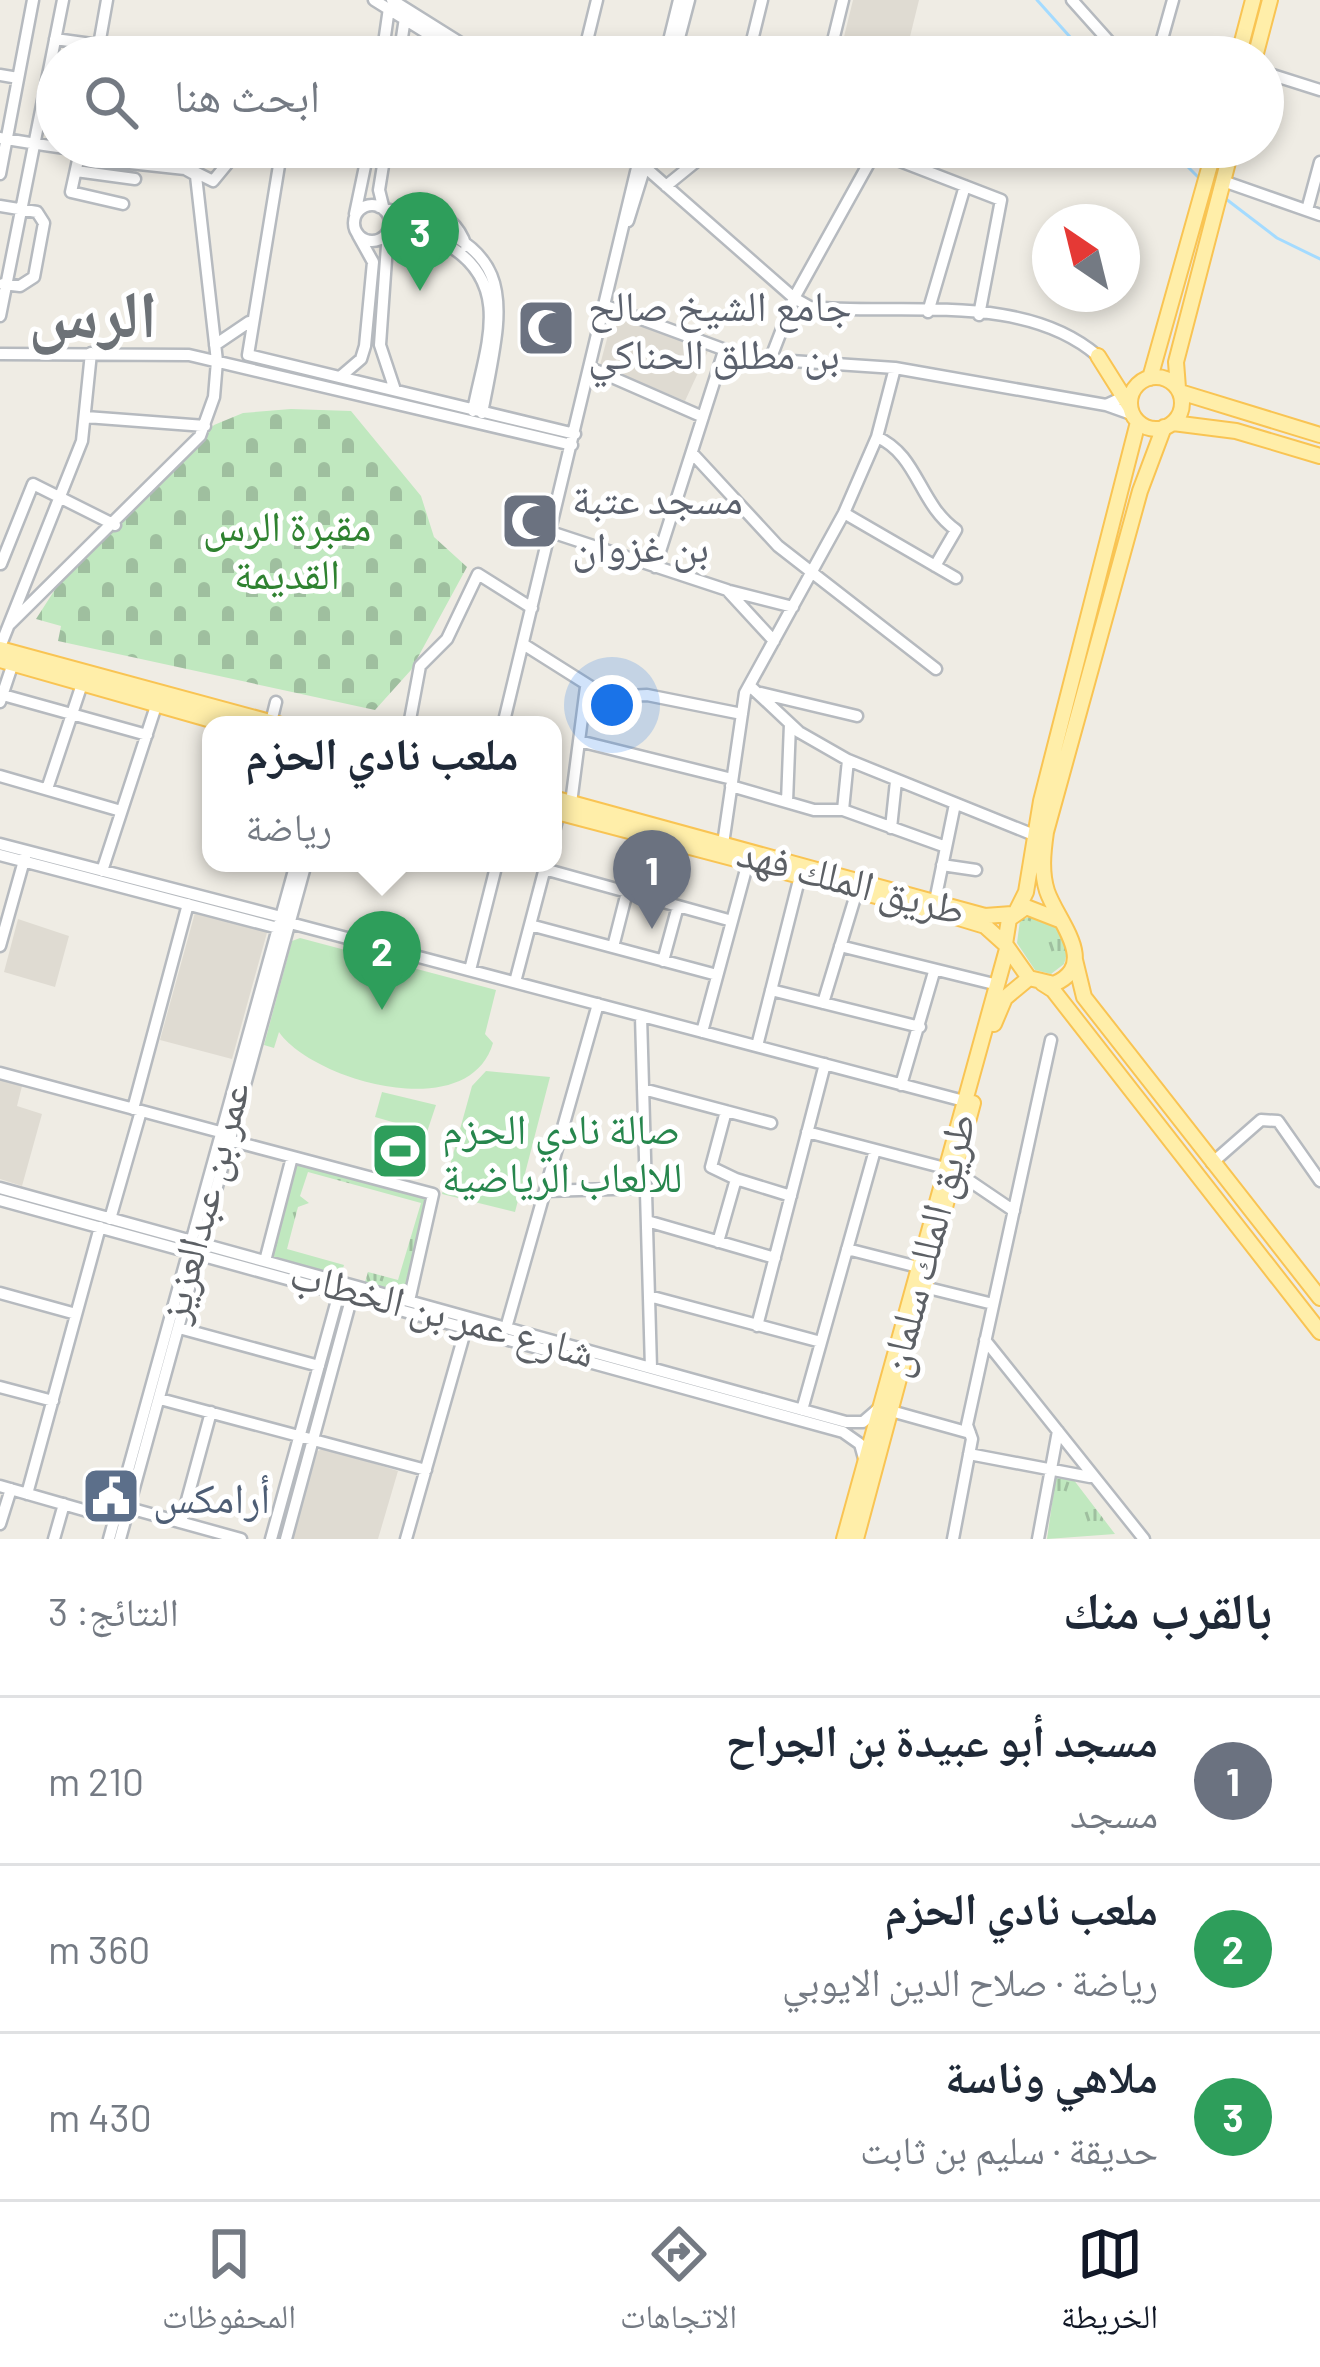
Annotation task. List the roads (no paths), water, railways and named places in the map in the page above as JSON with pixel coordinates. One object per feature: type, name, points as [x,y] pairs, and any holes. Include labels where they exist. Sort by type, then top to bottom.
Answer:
[{"type":"main road","points":[[1244,36],[1253,0]]},
{"type":"main road","points":[[1261,36],[1270,0]]},
{"type":"main road","points":[[1205,168],[1136,399],[1034,835],[1026,892],[1014,912],[1006,946],[1035,981],[1053,991],[1320,1333]]},
{"type":"main road","points":[[1226,168],[1176,362],[1182,409],[1168,425],[1140,491],[1046,832],[1042,870],[1075,946],[1084,997],[1320,1298]]},
{"type":"main road","points":[[1098,356],[1136,399],[1168,425],[1236,431],[1320,456]]},
{"type":"main road","points":[[1136,399],[1165,378],[1179,390],[1320,435]]},
{"type":"main road","points":[[0,648],[81,680]]},
{"type":"main road","points":[[7,662],[239,716]]},
{"type":"main road","points":[[159,699],[205,716]]},
{"type":"main road","name":"طريق الملك فهد","points":[[562,807],[722,844],[985,916],[1014,912]]},
{"type":"main road","name":"طريق الملك فهد","points":[[562,807],[986,926],[1006,946]]},
{"type":"main road","points":[[1014,912],[1038,907],[1061,921]]},
{"type":"main road","name":"طريق الملك سلمان","points":[[858,1538],[865,1463],[924,1287],[964,1101],[1006,946]]},
{"type":"main road","points":[[1035,981],[1064,979],[1075,960]]},
{"type":"main road","name":"طريق الملك سلمان","points":[[858,1538],[918,1268],[998,1012],[1035,981]]},
{"type":"street","points":[[0,174],[33,0]]},
{"type":"street","points":[[56,36],[63,0]]},
{"type":"street","points":[[101,36],[107,0]]},
{"type":"street","points":[[374,0],[391,4],[445,36]]},
{"type":"street","points":[[588,36],[597,0]]},
{"type":"street","points":[[670,36],[679,0]]},
{"type":"street","points":[[680,36],[689,0]]},
{"type":"street","points":[[753,36],[762,0]]},
{"type":"street","points":[[834,36],[842,0]]},
{"type":"street","points":[[1072,0],[1104,36]]},
{"type":"street","points":[[1163,36],[1173,0]]},
{"type":"street","points":[[391,4],[405,18],[440,36]]},
{"type":"street","points":[[386,36],[391,4]]},
{"type":"street","points":[[402,36],[405,18]]},
{"type":"street","points":[[0,75],[18,78]]},
{"type":"street","points":[[1284,79],[1320,90]]},
{"type":"street","points":[[3,139],[35,144]]},
{"type":"street","points":[[0,316],[36,139]]},
{"type":"street","points":[[1223,181],[1314,212],[1320,161]]},
{"type":"street","points":[[77,168],[71,192],[123,204]]},
{"type":"street","points":[[176,168],[213,181],[224,168]]},
{"type":"street","points":[[10,624],[115,525],[205,426],[217,362],[194,168]]},
{"type":"street","points":[[278,168],[245,349],[252,358],[395,390],[573,439]]},
{"type":"street","points":[[340,377],[361,359],[373,262],[354,218],[363,168]]},
{"type":"street","points":[[383,168],[379,190],[388,230],[381,362],[395,390]]},
{"type":"street","points":[[505,716],[640,168]]},
{"type":"street","points":[[651,168],[794,298],[822,308],[928,311],[1048,325],[1078,339],[1098,356]]},
{"type":"street","points":[[666,186],[688,168]]},
{"type":"street","points":[[770,360],[794,298],[866,168]]},
{"type":"street","points":[[914,168],[1001,200],[979,315]]},
{"type":"street","points":[[76,171],[135,179]]},
{"type":"street","points":[[928,311],[965,186]]},
{"type":"street","points":[[0,206],[37,212],[44,223],[34,277],[20,286],[3,284]]},
{"type":"street","points":[[354,218],[362,208],[405,215],[466,246],[487,264],[500,293],[478,412]]},
{"type":"street","points":[[358,235],[375,242],[388,230],[412,229],[442,242],[486,280],[491,313],[478,412]]},
{"type":"street","points":[[606,306],[724,351],[770,360],[895,368],[1106,405],[1136,399]]},
{"type":"street","points":[[215,345],[249,322]]},
{"type":"street","points":[[656,567],[724,351]]},
{"type":"street","points":[[0,354],[166,352],[573,439]]},
{"type":"street","points":[[0,648],[86,417],[91,353]]},
{"type":"street","points":[[361,359],[381,362]]},
{"type":"street","points":[[591,368],[703,417]]},
{"type":"street","points":[[722,844],[742,714],[774,641],[844,513],[877,437],[895,368]]},
{"type":"street","points":[[1106,405],[1136,399]]},
{"type":"street","points":[[86,417],[205,426]]},
{"type":"street","points":[[877,437],[900,447],[934,515],[956,530],[935,566]]},
{"type":"street","points":[[692,453],[764,532],[937,669]]},
{"type":"street","points":[[28,572],[0,564],[33,484],[115,525]]},
{"type":"street","points":[[844,513],[956,578]]},
{"type":"street","points":[[550,532],[793,608]]},
{"type":"street","points":[[411,716],[420,666],[447,639],[478,574],[532,608]]},
{"type":"street","points":[[727,590],[774,641]]},
{"type":"street","points":[[523,644],[586,687],[624,700],[647,695],[742,714]]},
{"type":"street","points":[[7,662],[1,699],[147,735]]},
{"type":"street","points":[[102,871],[167,676]]},
{"type":"street","points":[[47,789],[81,680]]},
{"type":"street","points":[[562,796],[579,741],[586,687]]},
{"type":"street","points":[[753,689],[790,724],[848,760],[1034,835]]},
{"type":"street","points":[[753,689],[856,716]]},
{"type":"street","points":[[276,702],[276,716]]},
{"type":"street","points":[[787,802],[790,724]]},
{"type":"street","points":[[579,741],[732,782],[787,802],[843,810],[946,847]]},
{"type":"street","points":[[843,810],[848,760]]},
{"type":"street","points":[[0,776],[122,811]]},
{"type":"street","points":[[891,828],[896,781]]},
{"type":"street","points":[[935,901],[955,804]]},
{"type":"street","points":[[0,844],[25,856],[188,904],[283,923]]},
{"type":"street","points":[[0,855],[102,871],[964,1101]]},
{"type":"street","points":[[0,946],[25,856]]},
{"type":"street","points":[[702,1032],[748,862]]},
{"type":"street","points":[[942,865],[976,870]]},
{"type":"street","points":[[562,871],[732,921]]},
{"type":"street","name":"عمر بن عبدالعزيز","points":[[109,1539],[195,1248],[294,872]]},
{"type":"street","name":"عمر بن عبدالعزيز","points":[[283,923],[303,872]]},
{"type":"street","points":[[470,970],[495,872]]},
{"type":"street","points":[[515,982],[543,872]]},
{"type":"street","points":[[757,1046],[800,876]]},
{"type":"street","points":[[824,1003],[857,891]]},
{"type":"street","points":[[613,947],[627,892]]},
{"type":"street","points":[[27,1494],[137,1110],[188,904]]},
{"type":"street","points":[[663,961],[678,906]]},
{"type":"street","points":[[530,925],[717,975]]},
{"type":"street","points":[[840,946],[998,986]]},
{"type":"street","points":[[901,1084],[934,973]]},
{"type":"street","points":[[771,990],[920,1027]]},
{"type":"street","points":[[506,1328],[598,1004]]},
{"type":"street","points":[[641,1016],[651,1368]]},
{"type":"street","points":[[953,1539],[970,1454],[967,1425],[1051,1040]]},
{"type":"street","points":[[758,1326],[825,1064]]},
{"type":"street","points":[[0,1073],[434,1196],[409,1301]]},
{"type":"street","points":[[643,1089],[771,1123]]},
{"type":"street","points":[[726,1111],[711,1167],[791,1196]]},
{"type":"street","points":[[1212,1163],[1261,1120],[1278,1121],[1319,1178]]},
{"type":"street","points":[[807,1132],[950,1170],[1014,1211]]},
{"type":"street","points":[[802,1410],[875,1150]]},
{"type":"street","points":[[265,1262],[292,1157]]},
{"type":"street","points":[[718,1242],[736,1179]]},
{"type":"street","name":"شارع عمر بن الخطاب","points":[[0,1188],[346,1295],[844,1432],[860,1444],[865,1463]]},
{"type":"street","points":[[545,1191],[646,1188]]},
{"type":"street","name":"شارع عمر بن الخطاب","points":[[0,1200],[105,1223]]},
{"type":"street","points":[[647,1221],[775,1258]]},
{"type":"street","name":"عمر بن عبدالعزيز","points":[[121,1539],[179,1328],[195,1248]]},
{"type":"street","name":"شارع عمر بن الخطاب","points":[[195,1248],[265,1262],[856,1424],[885,1408]]},
{"type":"street","points":[[847,1249],[918,1268]]},
{"type":"street","points":[[924,1287],[993,1304]]},
{"type":"street","points":[[0,1293],[76,1314]]},
{"type":"street","points":[[271,1539],[319,1366],[346,1295]]},
{"type":"street","points":[[286,1539],[346,1295]]},
{"type":"street","points":[[649,1296],[821,1342]]},
{"type":"street","points":[[179,1328],[319,1366]]},
{"type":"street","points":[[406,1539],[466,1328]]},
{"type":"street","points":[[986,1340],[1144,1539]]},
{"type":"street","points":[[0,1387],[52,1401]]},
{"type":"street","points":[[160,1399],[426,1470]]},
{"type":"street","points":[[885,1408],[970,1433]]},
{"type":"street","points":[[181,1522],[211,1412]]},
{"type":"street","points":[[1038,1539],[1058,1431]]},
{"type":"street","points":[[970,1454],[1092,1478]]},
{"type":"street","points":[[0,1525],[6,1488],[115,1519]]},
{"type":"street","points":[[54,1539],[64,1504]]},
{"type":"street","points":[[129,1508],[241,1539]]},
{"type":"waterway","points":[[1037,0],[1069,36]]},
{"type":"waterway","points":[[1189,168],[1200,179]]},
{"type":"waterway","points":[[1226,199],[1277,238],[1320,259]]},
{"type":"place","name":"ملاهي وناسة","points":[[420,291]]},
{"type":"place","name":"جامع الشيخ صالح بن مطلق الحناكي","points":[[546,328]]},
{"type":"place","name":"مسجد عتبة بن غزوان","points":[[530,521]]},
{"type":"place","name":"مسجد أبو عبيدة بن الجراح","points":[[652,929]]},
{"type":"place","name":"ملعب نادي الحزم","points":[[382,1010]]},
{"type":"place","name":"صالة نادي الحزم للالعاب الرياضية","points":[[400,1151]]},
{"type":"place","name":"أرامكس","points":[[111,1496]]},
{"type":"district","name":"الرس","points":[[93,311]]},
{"type":"park label","name":"مقبرة الرس القديمة","points":[[287,548]]}]
